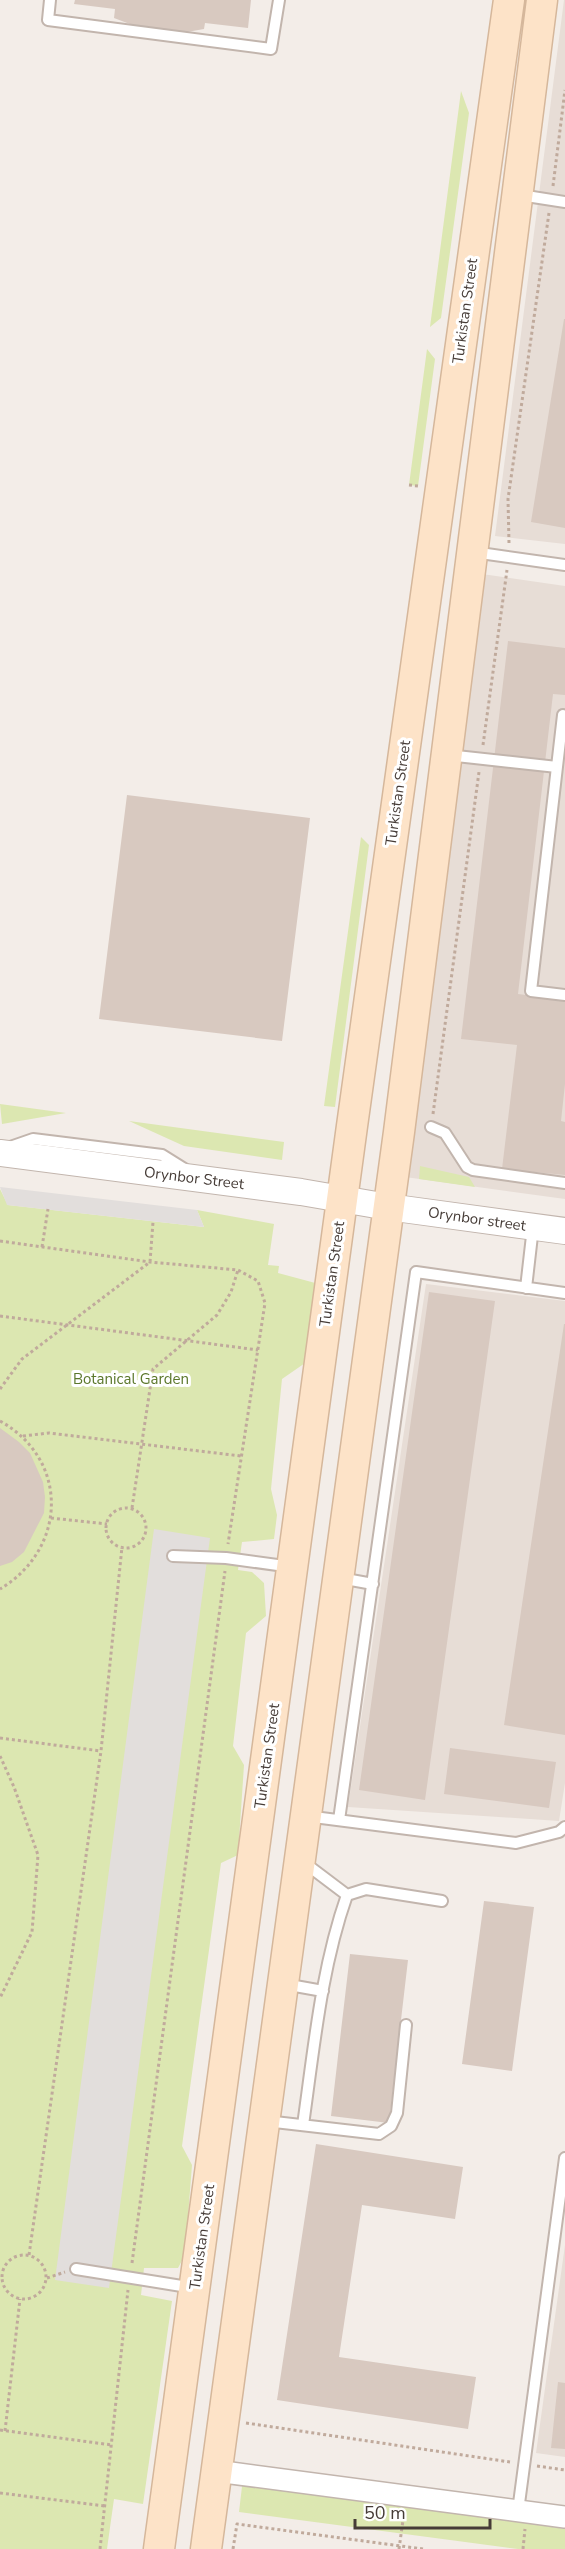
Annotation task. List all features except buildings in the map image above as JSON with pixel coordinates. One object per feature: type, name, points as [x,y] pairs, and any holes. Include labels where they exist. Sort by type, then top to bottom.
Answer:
[{"type":"main road","name":"Turkistan Street","points":[[159,2549],[342,1200],[509,0]]},
{"type":"main road","points":[[206,2549],[388,1207],[542,0]]},
{"type":"main road","points":[[263,1785],[265,1800],[276,1810],[286,1811],[298,1803],[311,1783]]},
{"type":"main road","points":[[245,1918],[262,1898],[275,1897],[285,1903],[292,1922]]},
{"type":"main road","points":[[170,2469],[172,2491],[180,2503],[207,2503],[215,2482]]},
{"type":"street","name":"Orynbor Street","points":[[0,1152],[301,1192],[388,1207]]},
{"type":"street","name":"Orynbor street","points":[[388,1207],[565,1231]]},
{"type":"street","points":[[215,2482],[406,2496],[565,2517]]},
{"type":"lane","points":[[50,0],[48,20],[271,50],[279,0]]},
{"type":"lane","points":[[517,194],[565,202]]},
{"type":"lane","points":[[472,552],[565,565]]},
{"type":"lane","points":[[565,716],[563,716],[531,991],[565,995]]},
{"type":"lane","points":[[447,755],[557,767]]},
{"type":"lane","points":[[431,1127],[445,1133],[467,1167],[473,1170],[565,1183]]},
{"type":"lane","points":[[526,1288],[533,1227]]},
{"type":"lane","points":[[339,1820],[416,1272],[565,1293]]},
{"type":"lane","points":[[173,1556],[226,1558],[292,1567]]},
{"type":"lane","points":[[339,1578],[373,1584]]},
{"type":"lane","points":[[306,1816],[516,1843],[559,1832],[565,1827]]},
{"type":"lane","points":[[300,1860],[347,1895]]},
{"type":"lane","points":[[347,1895],[366,1889],[442,1902]]},
{"type":"lane","points":[[303,2125],[323,1991],[347,1895]]},
{"type":"lane","points":[[283,1984],[323,1991]]},
{"type":"lane","points":[[265,2120],[379,2134],[391,2126],[397,2113],[406,2025]]},
{"type":"lane","points":[[518,2511],[565,2158]]},
{"type":"lane","points":[[76,2269],[195,2288]]},
{"type":"path","points":[[431,1127],[509,557],[508,498],[565,90]]},
{"type":"path","points":[[409,484],[418,486]]},
{"type":"path","points":[[42,1247],[48,1209]]},
{"type":"path","points":[[0,1389],[22,1359],[150,1262],[153,1222]]},
{"type":"path","points":[[0,1241],[150,1262],[238,1270],[258,1281],[265,1303],[226,1558],[130,2277],[100,2549]]},
{"type":"path","points":[[132,1508],[153,1369],[217,1315],[231,1292],[238,1270]]},
{"type":"path","points":[[0,1316],[258,1350]]},
{"type":"path","points":[[0,1421],[23,1436],[34,1449],[48,1478],[51,1495],[51,1518],[44,1543],[36,1558],[26,1571],[0,1590]]},
{"type":"path","points":[[23,1436],[49,1433],[242,1456]]},
{"type":"path","points":[[132,1508],[144,1518],[147,1531],[135,1546],[122,1547],[111,1540],[107,1524],[115,1511],[132,1508]]},
{"type":"path","points":[[51,1518],[107,1524]]},
{"type":"path","points":[[29,2255],[101,1751],[122,1547]]},
{"type":"path","points":[[0,1738],[101,1751]]},
{"type":"path","points":[[0,1756],[14,1787],[38,1855],[32,1932],[0,1998]]},
{"type":"path","points":[[23,2254],[42,2263],[46,2278],[45,2285],[35,2296],[20,2299],[7,2291],[1,2276],[10,2259],[23,2254]]},
{"type":"path","points":[[20,2299],[2,2431],[112,2445]]},
{"type":"path","points":[[224,2419],[565,2470]]},
{"type":"path","points":[[0,2493],[105,2506]]},
{"type":"path","points":[[399,2547],[406,2496]]},
{"type":"path","points":[[233,2549],[237,2524],[423,2549]]},
{"type":"shaded area","points":[[565,0],[565,544],[495,536]]},
{"type":"shaded area","points":[[482,574],[565,586],[565,1199],[405,1177]]},
{"type":"shaded area","points":[[0,1187],[197,1210],[204,1227],[7,1205]]},
{"type":"shaded area","points":[[426,1284],[565,1301],[565,1783],[559,1821],[348,1807]]},
{"type":"shaded area","points":[[154,1529],[210,1538],[109,2288],[55,2280]]},
{"type":"shaded area","points":[[565,2245],[565,2457],[536,2453]]},
{"type":"green space","points":[[461,91],[469,113],[441,318],[430,327]]},
{"type":"green space","points":[[427,349],[435,359],[418,486],[409,485]]},
{"type":"green space","points":[[361,837],[369,845],[335,1107],[324,1106]]},
{"type":"green space","points":[[0,1104],[66,1113],[2,1124]]},
{"type":"green space","points":[[129,1121],[284,1142],[282,1160],[184,1146]]},
{"type":"green space","points":[[420,1166],[469,1177],[475,1187],[419,1179]]},
{"type":"green space","name":"Botanical Garden","points":[[0,1189],[8,1205],[204,1227],[197,1210],[274,1224],[268,1265],[279,1266],[278,1273],[319,1284],[308,1361],[282,1379],[271,1489],[277,1515],[274,1539],[242,1542],[238,1570],[252,1572],[264,1583],[266,1616],[246,1633],[233,1746],[244,1765],[238,1855],[221,1863],[182,2146],[192,2165],[185,2255],[178,2268],[144,2268],[141,2295],[172,2301],[143,2504],[114,2499],[107,2549],[0,2549]]},
{"type":"green space","points":[[243,2478],[565,2529],[565,2549],[518,2549],[239,2512]]}]
